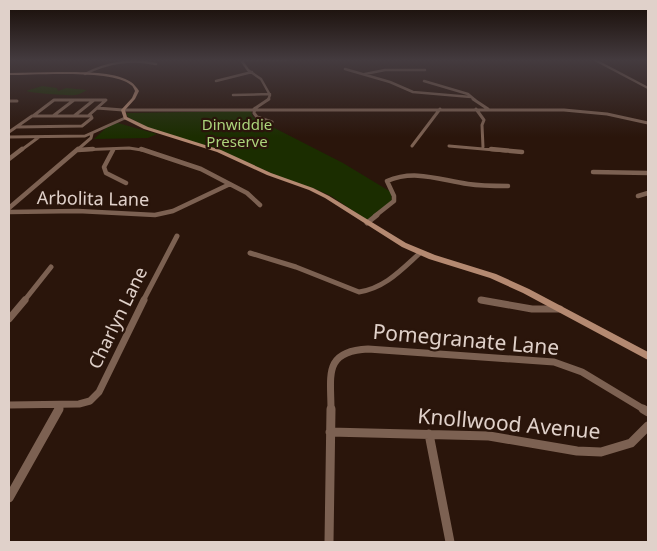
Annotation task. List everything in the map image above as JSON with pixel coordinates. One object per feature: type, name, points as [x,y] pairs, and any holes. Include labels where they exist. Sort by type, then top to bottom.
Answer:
[{"type":"main road","points":[[135,86],[137,91],[134,98],[123,110],[125,118],[146,128],[219,151],[263,172],[327,196],[368,223],[420,253],[493,276],[560,308],[648,356]]},
{"type":"street","points":[[264,86],[270,94]]},
{"type":"street","points":[[399,86],[413,92],[471,97]]},
{"type":"street","points":[[439,86],[468,94],[479,104],[490,109]]},
{"type":"street","points":[[233,95],[270,94]]},
{"type":"street","points":[[254,109],[268,102],[270,94]]},
{"type":"street","points":[[9,132],[54,100],[106,100],[88,116],[32,116]]},
{"type":"street","points":[[53,116],[74,100]]},
{"type":"street","points":[[74,116],[94,100]]},
{"type":"street","points":[[9,101],[17,101]]},
{"type":"street","points":[[97,108],[123,110],[576,110],[607,114],[648,123]]},
{"type":"street","points":[[254,109],[254,115],[272,122]]},
{"type":"street","points":[[412,146],[440,109]]},
{"type":"street","points":[[476,109],[484,120],[482,125],[483,148]]},
{"type":"street","points":[[74,133],[92,118],[88,116]]},
{"type":"street","points":[[9,137],[80,136],[92,134],[125,118]]},
{"type":"street","points":[[17,126],[82,126]]},
{"type":"street","points":[[32,136],[49,127]]},
{"type":"street","points":[[9,159],[49,127]]},
{"type":"street","points":[[9,210],[92,138],[92,134]]},
{"type":"street","points":[[449,146],[522,152]]},
{"type":"street","points":[[78,150],[129,148],[146,150],[201,169],[247,193],[260,205]]},
{"type":"street","points":[[113,150],[104,167],[106,173],[126,182]]},
{"type":"street","points":[[593,172],[648,173]]},
{"type":"street","points":[[368,223],[394,201],[394,196],[387,181],[394,176],[419,175],[470,184],[508,186]]},
{"type":"street","name":"Arbolita Lane","points":[[9,210],[155,215],[172,211],[230,184]]},
{"type":"street","points":[[638,196],[648,194]]},
{"type":"street","name":"Charlyn Lane","points":[[61,405],[80,404],[90,401],[99,392],[146,299],[160,265],[177,236]]},
{"type":"street","points":[[250,254],[296,267],[360,292],[369,292],[380,288],[420,253]]},
{"type":"street","points":[[9,319],[51,267]]},
{"type":"street","points":[[481,300],[532,309],[560,308]]},
{"type":"street","name":"Pomegranate Lane","points":[[329,542],[331,368],[340,356],[356,348],[544,360],[582,372],[648,412]]},
{"type":"street","points":[[9,405],[61,405],[9,498]]},
{"type":"street","name":"Knollwood Avenue","points":[[330,432],[490,436],[577,451],[602,452],[631,443],[648,426]]},
{"type":"street","points":[[429,434],[450,542]]},
{"type":"green space","points":[[42,86],[57,88],[58,91],[66,88],[87,90],[71,95],[26,91]]},
{"type":"green space","name":"Dinwiddie Preserve","points":[[251,111],[253,117],[343,163],[391,192],[392,205],[367,220],[331,196],[313,188],[289,181],[217,149],[150,129],[128,117],[126,113]]},
{"type":"green space","points":[[118,123],[157,134],[148,138],[94,139],[108,126]]}]
